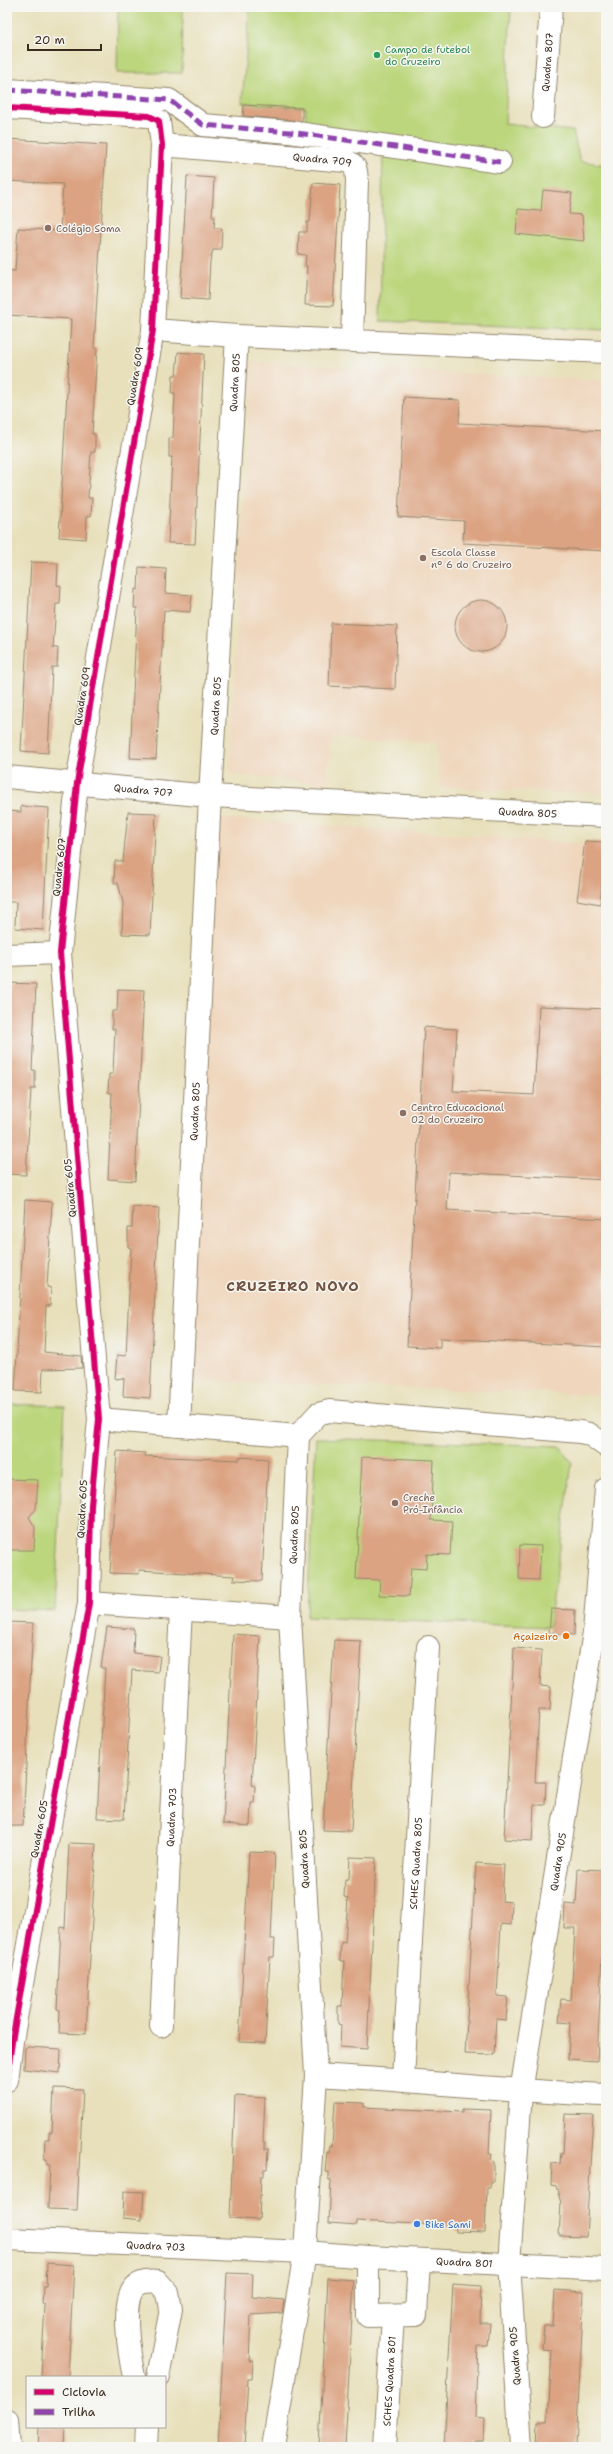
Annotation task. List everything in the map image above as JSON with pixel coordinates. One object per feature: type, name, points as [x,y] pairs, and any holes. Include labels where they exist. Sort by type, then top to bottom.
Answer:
[{"type":"street","name":"Quadra 807","points":[[543,117],[551,7]]},
{"type":"street","points":[[7,90],[169,100],[203,126],[290,132],[500,162]]},
{"type":"street","name":"Quadra 609","points":[[7,108],[149,116],[159,121],[162,145],[153,330],[77,783]]},
{"type":"street","name":"Quadra 709","points":[[162,145],[346,161],[356,167],[357,181],[352,340]]},
{"type":"street","points":[[153,330],[237,336],[606,352]]},
{"type":"street","name":"Quadra 805","points":[[178,1426],[210,796],[237,336]]},
{"type":"street","points":[[7,777],[77,783]]},
{"type":"street","name":"Quadra 707","points":[[77,783],[210,796]]},
{"type":"street","name":"Quadra 607","points":[[60,953],[77,783]]},
{"type":"street","name":"Quadra 805","points":[[210,796],[606,816]]},
{"type":"street","points":[[7,955],[60,953]]},
{"type":"street","name":"Quadra 605","points":[[8,2067],[89,1602],[91,1505],[99,1419],[60,953]]},
{"type":"street","points":[[99,1419],[298,1436],[318,1414],[330,1411],[580,1432],[589,1434],[606,1446]]},
{"type":"street","name":"Quadra 805","points":[[298,1436],[290,1617],[316,2075]]},
{"type":"street","name":"Quadra 905","points":[[521,2447],[509,2264],[521,2092],[600,1632],[606,1489]]},
{"type":"street","points":[[89,1602],[290,1617]]},
{"type":"street","name":"Quadra 703","points":[[161,2026],[181,1609]]},
{"type":"street","name":"SCHES Quadra 805","points":[[403,2079],[428,1647]]},
{"type":"street","points":[[273,2447],[305,2252],[316,2075],[403,2079],[521,2092],[606,2095]]},
{"type":"street","name":"Quadra 703","points":[[7,2239],[305,2252]]},
{"type":"street","name":"Quadra 801","points":[[305,2252],[368,2257],[509,2264]]},
{"type":"street","points":[[368,2257],[368,2316],[416,2316],[419,2260]]},
{"type":"street","points":[[509,2264],[606,2269]]},
{"type":"street","points":[[134,2376],[128,2317],[129,2297],[135,2287],[146,2281],[158,2282],[168,2293],[171,2309],[158,2376]]},
{"type":"street","name":"SCHES Quadra 801","points":[[385,2447],[393,2316]]},
{"type":"street","points":[[7,2420],[9,2447]]},
{"type":"shaded area","name":"Colégio Soma","points":[[7,138],[93,142],[84,320],[7,315]]},
{"type":"shaded area","name":"Escola Classe nº 6 do Cruzeiro","points":[[250,362],[606,381],[606,794],[440,787],[436,742],[331,735],[327,784],[230,774]]},
{"type":"shaded area","name":"Centro Educacional 02 do Cruzeiro","points":[[215,818],[606,845],[606,1395],[186,1380]]},
{"type":"green space","points":[[118,7],[183,7],[182,73],[117,73]]},
{"type":"green space","points":[[250,7],[511,7],[505,124],[573,131],[580,161],[606,165],[606,330],[380,321],[383,151],[303,135],[306,108],[242,103]]},
{"type":"green space","points":[[7,1404],[65,1406],[55,1611],[7,1609]]},
{"type":"green space","points":[[316,1438],[560,1446],[572,1463],[549,1627],[307,1617]]},
{"type":"building","points":[[244,105],[302,108],[302,121],[243,116]]},
{"type":"building","points":[[7,139],[106,145],[94,348],[97,348],[92,434],[95,434],[95,452],[91,452],[88,498],[92,498],[91,516],[87,516],[86,539],[59,537],[71,319],[7,315],[7,270],[15,271],[18,228],[60,231],[63,184],[7,181]]},
{"type":"building","points":[[187,176],[214,178],[212,217],[215,217],[214,228],[222,228],[221,250],[213,250],[210,261],[208,300],[180,298]]},
{"type":"building","points":[[313,183],[340,185],[333,306],[305,305],[307,266],[305,266],[306,255],[298,254],[299,232],[307,232],[307,222],[310,222]]},
{"type":"building","points":[[543,190],[572,193],[569,214],[582,215],[584,241],[516,234],[518,209],[541,211]]},
{"type":"building","points":[[178,352],[204,354],[195,544],[168,543],[172,457],[169,457],[169,438],[173,438],[175,393],[172,393],[173,375],[176,375]]},
{"type":"building","points":[[404,397],[460,400],[459,423],[606,431],[606,551],[463,543],[464,521],[398,517]]},
{"type":"building","points":[[31,562],[58,563],[57,585],[61,586],[60,604],[56,604],[53,648],[58,648],[57,667],[52,667],[48,753],[21,751]]},
{"type":"building","points":[[139,567],[166,569],[165,593],[192,595],[190,612],[164,610],[156,759],[130,758],[137,608],[134,608],[135,589],[138,590]]},
{"type":"building","points":[[476,600],[486,600],[500,607],[507,621],[507,631],[500,645],[486,652],[476,652],[466,648],[459,641],[455,631],[455,621],[459,611],[466,604]]},
{"type":"building","points":[[331,623],[397,626],[395,689],[329,686]]},
{"type":"building","points":[[21,806],[49,808],[43,930],[15,928],[16,902],[7,902],[7,811],[21,812]]},
{"type":"building","points":[[128,812],[156,813],[150,935],[122,934],[123,902],[118,883],[114,883],[115,861],[123,861]]},
{"type":"building","points":[[585,841],[606,842],[600,904],[577,900]]},
{"type":"building","points":[[9,983],[36,984],[32,1070],[35,1070],[35,1089],[31,1089],[26,1175],[7,1174]]},
{"type":"building","points":[[118,989],[144,990],[135,1181],[108,1179],[112,1093],[108,1092],[109,1074],[113,1074],[115,1029],[112,1029],[112,1011],[117,1011]]},
{"type":"building","points":[[539,1006],[606,1009],[606,1180],[449,1172],[447,1210],[606,1219],[606,1347],[440,1338],[440,1348],[407,1346],[424,1027],[457,1029],[453,1091],[534,1095]]},
{"type":"building","points":[[25,1200],[52,1202],[47,1287],[51,1288],[50,1306],[46,1306],[44,1352],[81,1356],[82,1368],[43,1369],[42,1392],[15,1391]]},
{"type":"building","points":[[133,1206],[159,1208],[150,1398],[123,1396],[124,1378],[115,1379],[117,1355],[126,1356],[131,1248],[128,1247],[128,1228],[132,1228]]},
{"type":"building","points":[[117,1451],[145,1453],[145,1456],[239,1460],[239,1457],[268,1459],[262,1581],[233,1580],[234,1576],[139,1570],[139,1574],[110,1573]]},
{"type":"building","points":[[362,1457],[434,1460],[431,1520],[452,1521],[450,1555],[427,1554],[426,1569],[411,1568],[409,1596],[379,1595],[380,1580],[356,1579]]},
{"type":"building","points":[[7,1479],[38,1480],[36,1509],[29,1517],[35,1527],[34,1550],[7,1550],[9,1522],[7,1519]]},
{"type":"building","points":[[520,1545],[541,1546],[539,1580],[519,1579]]},
{"type":"building","points":[[551,1609],[575,1610],[574,1635],[549,1633]]},
{"type":"building","points":[[7,1622],[33,1623],[23,1826],[7,1826]]},
{"type":"building","points":[[107,1627],[134,1629],[133,1653],[160,1656],[158,1672],[132,1670],[124,1819],[97,1818],[105,1668],[101,1668]]},
{"type":"building","points":[[233,1634],[260,1636],[252,1785],[255,1786],[254,1803],[251,1803],[250,1826],[223,1824]]},
{"type":"building","points":[[334,1640],[361,1641],[351,1831],[323,1830]]},
{"type":"building","points":[[514,1648],[542,1650],[540,1686],[551,1687],[550,1710],[539,1710],[535,1782],[546,1782],[545,1805],[534,1805],[532,1841],[504,1839]]},
{"type":"building","points":[[69,1843],[96,1844],[86,2034],[59,2033],[60,2010],[57,2009],[61,1927],[65,1928]]},
{"type":"building","points":[[249,1852],[275,1853],[271,1939],[275,1939],[274,1957],[270,1957],[265,2043],[239,2042]]},
{"type":"building","points":[[350,1857],[376,1858],[367,2049],[340,2047],[341,2025],[338,2024],[338,2006],[342,2006],[344,1961],[340,1961],[341,1942],[345,1943],[348,1898],[344,1897],[345,1879],[349,1879]]},
{"type":"building","points":[[476,1863],[504,1865],[502,1901],[512,1902],[511,1925],[501,1924],[497,1996],[508,1997],[506,2020],[496,2019],[494,2055],[465,2054]]},
{"type":"building","points":[[578,1869],[606,1870],[597,2061],[568,2059],[570,2023],[559,2022],[561,1999],[571,2000],[575,1928],[564,1928],[565,1904],[576,1905]]},
{"type":"building","points":[[25,2048],[61,2049],[60,2073],[24,2069]]},
{"type":"building","points":[[54,2088],[83,2089],[77,2210],[48,2209],[50,2165],[47,2165],[47,2159],[44,2159],[45,2139],[49,2139],[49,2132],[52,2132]]},
{"type":"building","points":[[235,2096],[265,2098],[263,2142],[265,2142],[265,2149],[268,2149],[267,2169],[264,2169],[264,2176],[261,2176],[259,2220],[230,2218]]},
{"type":"building","points":[[335,2102],[364,2103],[364,2107],[462,2112],[462,2109],[491,2110],[489,2154],[492,2154],[491,2160],[494,2162],[494,2182],[491,2181],[490,2188],[487,2188],[485,2232],[456,2231],[456,2226],[357,2221],[357,2225],[329,2223],[331,2180],[328,2179],[328,2172],[325,2172],[327,2152],[329,2153],[330,2145],[332,2146]]},
{"type":"building","points":[[565,2114],[593,2115],[586,2237],[559,2236],[561,2203],[556,2186],[551,2185],[552,2163],[560,2164],[561,2152],[563,2153]]},
{"type":"building","points":[[124,2191],[144,2192],[142,2220],[123,2218]]},
{"type":"building","points":[[47,2263],[74,2265],[68,2376],[41,2376],[45,2305],[42,2304],[43,2286],[46,2286]]},
{"type":"building","points":[[227,2273],[253,2274],[252,2297],[284,2300],[282,2313],[251,2315],[249,2361],[253,2361],[252,2379],[248,2379],[244,2447],[218,2447]]},
{"type":"building","points":[[328,2278],[354,2280],[345,2447],[319,2446]]},
{"type":"building","points":[[453,2284],[481,2286],[480,2323],[490,2323],[488,2346],[478,2346],[475,2417],[485,2418],[484,2441],[473,2441],[473,2447],[444,2447]]},
{"type":"building","points":[[555,2290],[584,2292],[576,2447],[547,2447],[547,2445],[537,2444],[538,2421],[548,2421],[552,2350],[542,2349],[544,2326],[553,2326]]},
{"type":"building","points":[[39,2428],[65,2428],[64,2447],[38,2447]]},
{"type":"marked path","points":[[7,90],[169,100],[203,125],[290,132],[500,162]]},
{"type":"cycle path","points":[[7,108],[149,116],[159,121],[162,145],[153,330],[77,783],[60,953],[99,1419],[91,1505],[89,1603],[12,2041],[7,2080]]},
{"type":"place","name":"Campo de futebol do Cruzeiro","points":[[377,55]]},
{"type":"place","name":"Colégio Soma","points":[[48,228]]},
{"type":"place","name":"Escola Classe nº 6 do Cruzeiro","points":[[423,558]]},
{"type":"place","name":"Centro Educacional 02 do Cruzeiro","points":[[403,1113]]},
{"type":"place","name":"Creche Pró-Infância","points":[[395,1503]]},
{"type":"place","name":"Açaizeiro","points":[[566,1636]]},
{"type":"place","name":"Bike Sami","points":[[417,2224]]},
{"type":"district","name":"CRUZEIRO NOVO","points":[[293,1286]]}]
